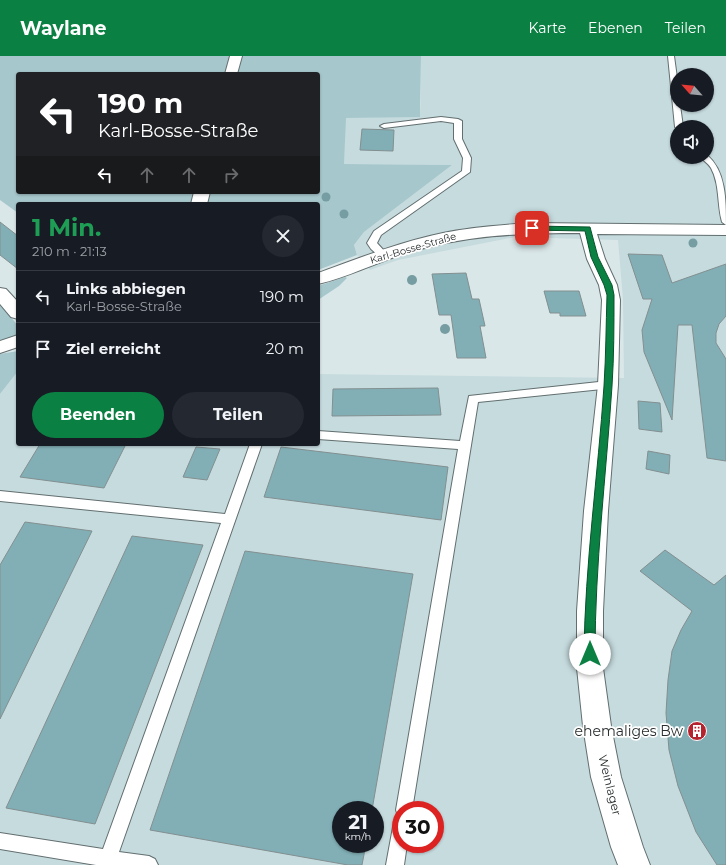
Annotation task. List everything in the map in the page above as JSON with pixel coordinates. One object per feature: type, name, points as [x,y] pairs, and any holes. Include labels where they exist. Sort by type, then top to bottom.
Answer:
[{"type":"street","points":[[232,72],[236,56]]},
{"type":"street","name":"Karl-Bosse-Straße","points":[[320,278],[382,255],[435,240],[478,232],[515,228],[726,230]]},
{"type":"street","name":"Weinlager","points":[[587,229],[595,257],[608,285],[610,295],[608,386],[590,611],[590,668],[597,726],[606,777],[626,847],[634,865]]},
{"type":"street","points":[[0,293],[16,311]]},
{"type":"street","points":[[0,347],[16,342]]},
{"type":"lane","points":[[671,56],[677,120]]},
{"type":"lane","points":[[382,255],[372,243],[378,231],[466,172],[468,160],[459,141],[458,121],[441,119],[384,126]]},
{"type":"lane","points":[[713,164],[718,172],[723,213],[726,222]]},
{"type":"lane","points":[[406,801],[473,399],[608,386]]},
{"type":"lane","points":[[320,435],[465,445]]},
{"type":"lane","points":[[108,859],[255,446]]},
{"type":"lane","points":[[0,496],[229,519]]},
{"type":"lane","points":[[0,841],[149,865]]},
{"type":"lane","points":[[395,865],[397,853]]},
{"type":"shaded area","points":[[0,56],[421,56],[420,117],[346,118],[344,164],[452,165],[364,232],[354,245],[357,255],[320,269],[320,202],[16,202],[16,212],[0,200]]},
{"type":"shaded area","points":[[421,56],[726,56],[726,865],[0,865],[0,394],[16,374],[16,446],[320,446],[320,374],[624,378],[623,299],[618,240],[515,237],[398,260],[370,270],[357,255],[354,245],[364,232],[452,165],[344,164],[345,118],[420,116]]},
{"type":"shaded area","points":[[345,277],[347,278],[339,286],[320,299],[320,285]]},
{"type":"shaded area","points":[[0,303],[16,323],[16,335],[0,342]]},
{"type":"shaded area","points":[[16,351],[16,374],[0,394],[0,354]]},
{"type":"building","points":[[362,129],[394,130],[393,151],[360,150]]},
{"type":"building","points":[[0,222],[16,234],[16,267],[0,255]]},
{"type":"building","points":[[628,254],[662,255],[672,283],[726,264],[726,316],[719,324],[716,333],[716,343],[726,359],[726,461],[707,458],[692,325],[678,325],[672,420],[644,352],[642,330],[652,299],[643,299]]},
{"type":"building","points":[[466,273],[472,299],[479,299],[485,326],[480,326],[486,358],[457,358],[451,315],[439,315],[432,274]]},
{"type":"building","points":[[544,291],[579,291],[586,316],[560,316],[560,313],[550,313]]},
{"type":"building","points":[[438,388],[441,415],[332,416],[333,389]]},
{"type":"building","points":[[638,401],[660,403],[662,432],[639,429]]},
{"type":"building","points":[[39,446],[125,446],[104,488],[20,477]]},
{"type":"building","points":[[196,447],[220,449],[207,480],[183,477]]},
{"type":"building","points":[[281,447],[448,467],[441,520],[264,497]]},
{"type":"building","points":[[648,451],[670,455],[669,474],[646,469]]},
{"type":"building","points":[[25,522],[92,531],[0,719],[0,565]]},
{"type":"building","points":[[132,536],[203,545],[95,824],[6,808]]},
{"type":"building","name":"ehemaliges Bw","points":[[665,550],[714,585],[726,575],[726,865],[717,865],[696,832],[678,786],[669,750],[666,713],[672,651],[681,630],[692,611],[640,571]]},
{"type":"building","points":[[245,551],[413,574],[374,801],[332,801],[332,853],[364,853],[362,865],[348,865],[150,830]]},
{"type":"place","name":"ehemaliges Bw","points":[[697,731]]},
{"type":"route","points":[[532,228],[587,229],[595,257],[608,285],[611,300],[608,386],[596,511],[590,611],[590,654]]}]
